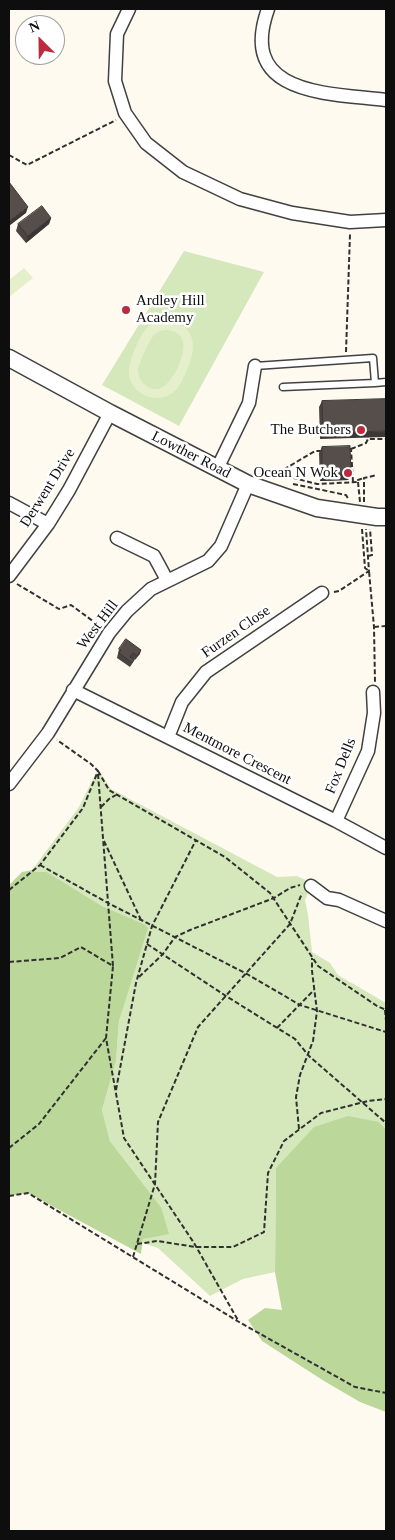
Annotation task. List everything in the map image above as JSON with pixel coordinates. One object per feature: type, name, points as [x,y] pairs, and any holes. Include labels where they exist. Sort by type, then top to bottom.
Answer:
[{"type":"street","points":[[129,9],[117,34],[115,81],[125,113],[146,143],[184,172],[240,199],[292,213],[350,222],[386,220]]},
{"type":"street","points":[[268,9],[263,22],[262,50],[271,70],[288,83],[311,91],[386,100]]},
{"type":"street","name":"Lowther Road","points":[[9,358],[110,413],[248,484],[317,508],[386,517]]},
{"type":"street","points":[[217,469],[249,403],[255,366]]},
{"type":"street","name":"Derwent Drive","points":[[13,580],[69,490],[110,413]]},
{"type":"street","name":"West Hill","points":[[9,784],[48,733],[109,633],[127,611],[151,589],[208,561],[220,546],[248,484]]},
{"type":"street","points":[[9,503],[48,524]]},
{"type":"street","points":[[117,538],[154,556],[168,580]]},
{"type":"street","name":"Furzen Close","points":[[168,737],[182,702],[206,672],[322,593]]},
{"type":"street","name":"Mentmore Crescent","points":[[73,690],[336,821],[386,848]]},
{"type":"street","name":"Fox Dells","points":[[336,821],[368,751],[374,713],[373,692]]},
{"type":"street","points":[[308,884],[327,898],[339,900],[386,921]]},
{"type":"lane","points":[[255,366],[373,358],[375,383]]},
{"type":"lane","points":[[283,387],[386,382]]},
{"type":"path","points":[[9,155],[27,165],[119,118]]},
{"type":"path","points":[[346,360],[350,229]]},
{"type":"path","points":[[342,450],[351,449],[366,442],[368,439],[386,439]]},
{"type":"path","points":[[351,449],[354,482]]},
{"type":"path","points":[[279,480],[271,478],[315,452],[324,451]]},
{"type":"path","points":[[277,474],[317,484],[358,482],[358,480],[377,475]]},
{"type":"path","points":[[364,478],[364,504]]},
{"type":"path","points":[[288,482],[304,488],[346,495],[352,503]]},
{"type":"path","points":[[358,482],[360,500]]},
{"type":"path","points":[[361,523],[365,568],[368,571]]},
{"type":"path","points":[[368,556],[372,556],[370,523]]},
{"type":"path","points":[[366,527],[368,571],[374,627],[376,678],[373,692]]},
{"type":"path","points":[[322,593],[339,591],[368,571]]},
{"type":"path","points":[[13,580],[59,608],[71,605],[109,633]]},
{"type":"path","points":[[374,627],[386,626]]},
{"type":"path","points":[[57,740],[91,764],[98,771],[109,790],[225,856],[270,892],[318,966],[376,1006],[386,1010],[386,1021]]},
{"type":"path","points":[[98,771],[113,966],[106,1038],[124,1138],[196,1246],[239,1322]]},
{"type":"path","points":[[9,890],[40,865],[83,808],[98,771]]},
{"type":"path","points":[[100,807],[108,799],[117,795]]},
{"type":"path","points":[[103,839],[141,920]]},
{"type":"path","points":[[116,1093],[138,978],[152,926],[196,840]]},
{"type":"path","points":[[40,865],[108,903],[247,974],[299,1005],[386,1032]]},
{"type":"path","points":[[138,978],[163,954],[175,937],[274,898],[290,888],[308,884]]},
{"type":"path","points":[[133,1257],[155,1184],[158,1122],[198,1027],[290,924],[308,884]]},
{"type":"path","points":[[147,944],[295,1039],[309,1056],[386,1123]]},
{"type":"path","points":[[9,962],[60,958],[80,947],[113,966]]},
{"type":"path","points":[[299,1129],[296,1097],[300,1075],[313,1042],[317,1011],[312,958]]},
{"type":"path","points":[[278,1028],[314,990]]},
{"type":"path","points":[[9,1148],[39,1124],[106,1038]]},
{"type":"path","points":[[137,1244],[157,1241],[196,1246],[233,1247],[264,1232],[268,1174],[284,1141],[321,1113],[364,1102],[386,1099]]},
{"type":"path","points":[[9,1196],[28,1193],[239,1322],[355,1387],[386,1393]]},
{"type":"green space","points":[[184,251],[264,272],[179,426],[102,385]]},
{"type":"green space","points":[[24,268],[33,278],[9,297],[9,280]]},
{"type":"green space","points":[[168,320],[185,327],[192,339],[192,354],[183,379],[174,392],[163,397],[151,397],[135,388],[130,378],[130,363],[147,328],[157,322]],"holes":[[[168,330],[180,335],[184,344],[178,367],[165,386],[155,389],[150,388],[141,381],[138,372],[144,352],[157,333]]]},
{"type":"green space","points":[[100,772],[111,789],[277,877],[297,876],[308,881],[305,886],[308,893],[305,900],[312,952],[330,963],[338,975],[386,1003],[386,1129],[379,1122],[276,1168],[275,1272],[243,1279],[210,1296],[158,1248],[143,1243],[143,1239],[161,1207],[110,1141],[102,1110],[116,1061],[119,1021],[144,924],[102,906],[47,872],[34,872],[32,870],[79,807],[96,773]]},
{"type":"green space","points":[[32,870],[35,872],[47,872],[102,906],[144,924],[148,928],[119,1021],[116,1061],[102,1110],[110,1141],[161,1207],[169,1234],[143,1239],[141,1254],[28,1193],[9,1196],[9,885],[22,872]]},
{"type":"green space","points":[[348,1116],[379,1122],[386,1129],[386,1412],[360,1402],[262,1341],[248,1320],[265,1308],[282,1310],[275,1272],[276,1168],[314,1127]]},
{"type":"building","points":[[9,182],[28,207],[9,221]]},
{"type":"building","points":[[42,206],[51,218],[28,236],[18,224]]},
{"type":"building","points":[[386,399],[386,431],[323,433],[322,401]]},
{"type":"building","points":[[350,446],[351,474],[322,474],[322,447]]},
{"type":"building","points":[[126,639],[141,650],[137,656],[133,653],[130,657],[134,660],[132,663],[119,653],[121,650],[119,649]]},
{"type":"place","name":"Ardley Hill Academy","points":[[126,310]]},
{"type":"place","name":"The Butchers","points":[[361,430]]},
{"type":"place","name":"Ocean N Wok","points":[[348,473]]}]
